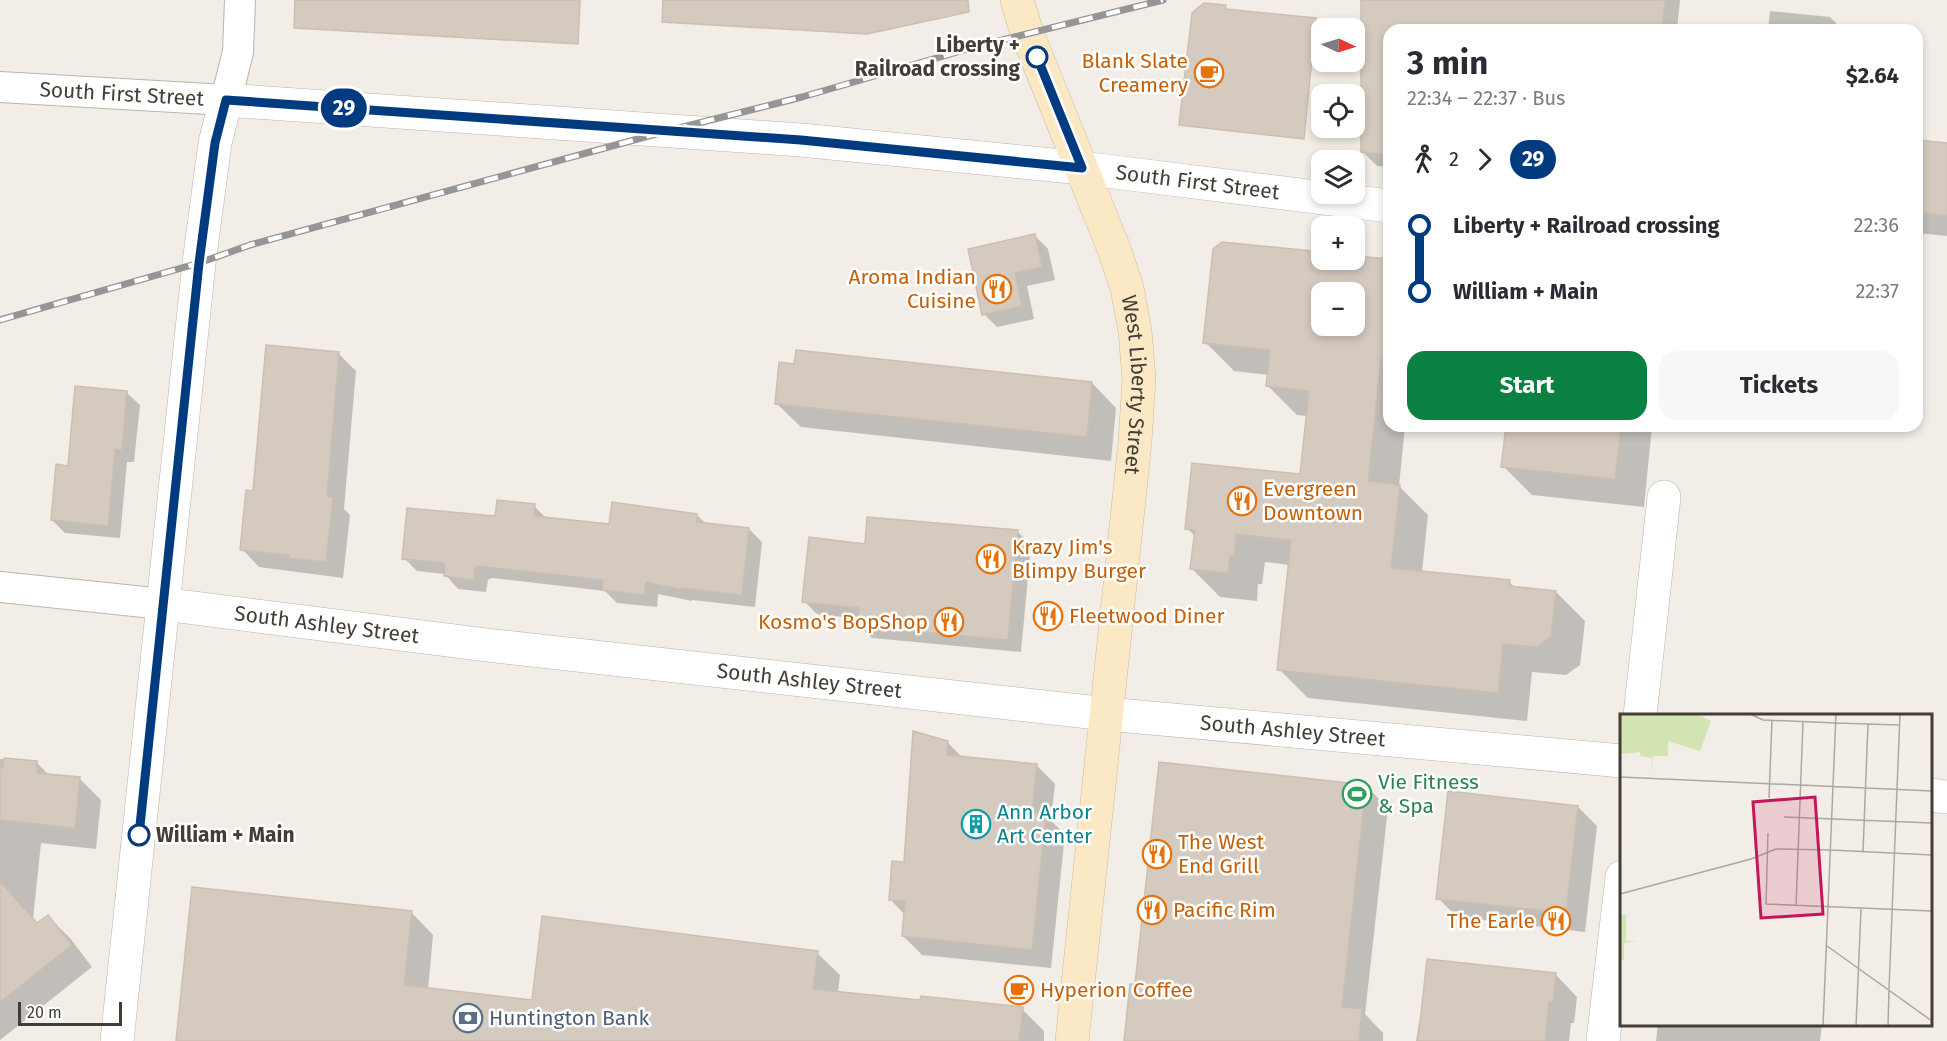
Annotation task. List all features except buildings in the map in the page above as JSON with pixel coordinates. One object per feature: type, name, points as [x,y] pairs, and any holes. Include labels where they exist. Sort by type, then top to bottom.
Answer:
[{"type":"main road","name":"West Liberty Street","points":[[1017,0],[1031,44],[1114,249],[1127,288],[1135,331],[1139,379],[1135,442],[1072,1041]]},
{"type":"street","points":[[117,1041],[199,263],[215,143],[238,51],[240,0]]},
{"type":"street","name":"South First Street","points":[[0,87],[226,100],[801,140],[1082,168],[1383,205]]},
{"type":"street","points":[[1640,714],[1664,497]]},
{"type":"street","name":"South Ashley Street","points":[[0,587],[163,604],[495,646],[1107,714],[1620,760]]},
{"type":"street","points":[[1932,795],[1947,797]]},
{"type":"street","points":[[1603,1041],[1620,894]]},
{"type":"railway","points":[[0,320],[199,263],[250,245],[667,131],[802,97],[978,46],[1163,0]]},
{"type":"bus line","name":"29","points":[[139,835],[199,263],[215,143],[226,100],[801,140],[1082,168],[1037,57]]},
{"type":"place","name":"Liberty + Railroad crossing","points":[[1037,57]]},
{"type":"place","name":"Blank Slate Creamery","points":[[1209,73]]},
{"type":"place","name":"Aroma Indian Cuisine","points":[[997,289]]},
{"type":"place","name":"Evergreen Downtown","points":[[1242,501]]},
{"type":"place","name":"Krazy Jim's Blimpy Burger","points":[[991,559]]},
{"type":"place","name":"Fleetwood Diner","points":[[1048,616]]},
{"type":"place","name":"Kosmo's BopShop","points":[[949,622]]},
{"type":"place","name":"Vie Fitness & Spa","points":[[1357,794]]},
{"type":"place","name":"Ann Arbor Art Center","points":[[976,824]]},
{"type":"place","name":"William + Main","points":[[139,835]]},
{"type":"place","name":"The West End Grill","points":[[1157,854]]},
{"type":"place","name":"Pacific Rim","points":[[1152,910]]},
{"type":"place","name":"The Earle","points":[[1556,921]]},
{"type":"place","name":"Hyperion Coffee","points":[[1019,990]]},
{"type":"place","name":"Huntington Bank","points":[[468,1018]]}]
